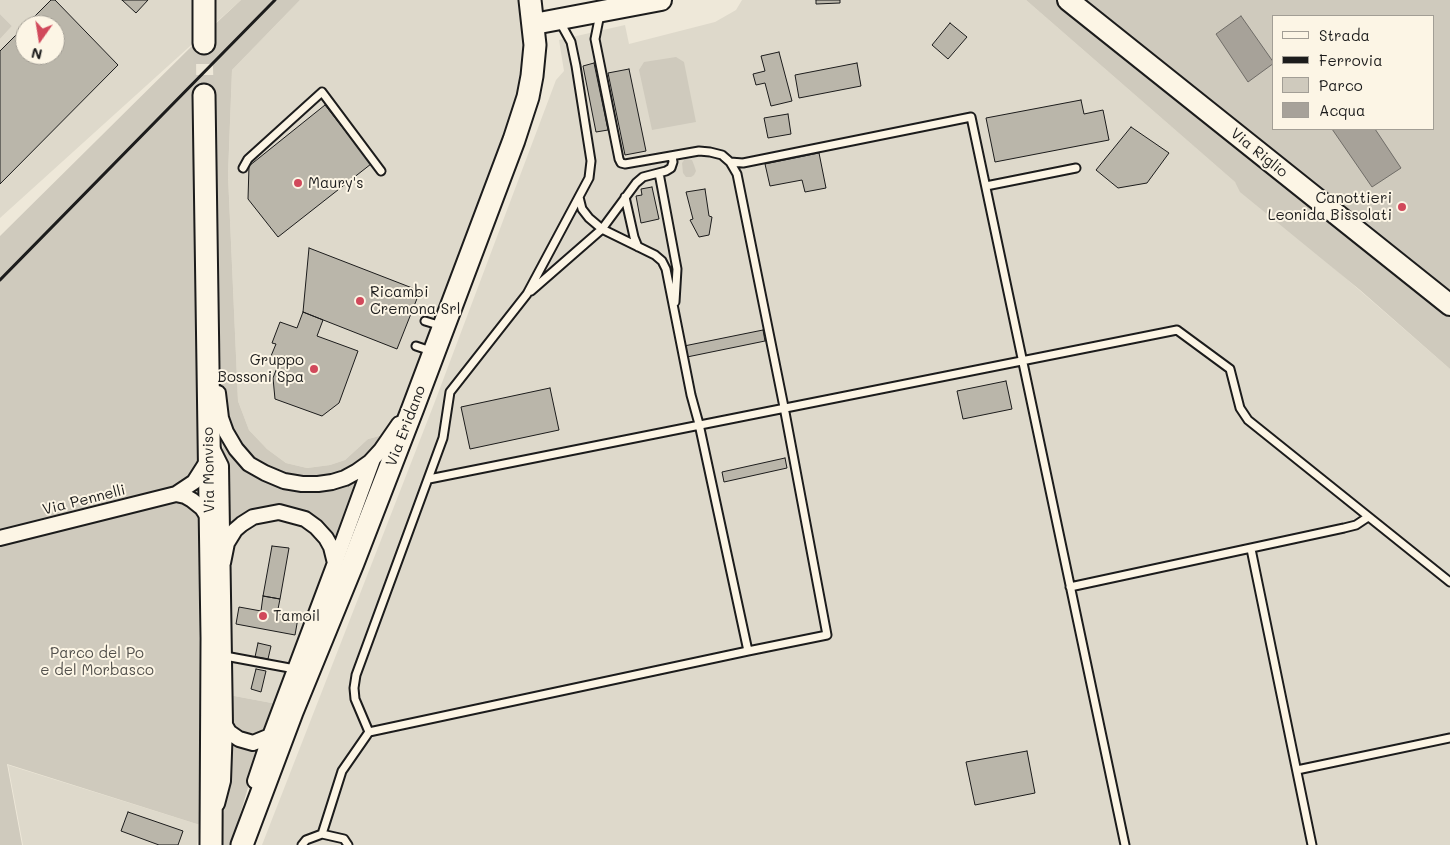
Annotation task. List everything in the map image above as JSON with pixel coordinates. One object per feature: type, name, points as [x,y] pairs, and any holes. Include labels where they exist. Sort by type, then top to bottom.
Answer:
[{"type":"main road","points":[[204,0],[204,43]]},
{"type":"main road","name":"Via Eridano","points":[[243,844],[292,712],[353,563],[472,254],[514,140],[528,97],[535,45],[530,0]]},
{"type":"main road","name":"Via Monviso","points":[[204,95],[210,520],[211,845]]},
{"type":"street","points":[[534,24],[661,0]]},
{"type":"street","name":"Via Riglio","points":[[1068,0],[1450,305]]},
{"type":"street","points":[[207,273],[216,322],[218,403],[221,418],[226,432],[249,464],[265,473],[284,481],[302,484],[318,484],[345,478],[374,458],[390,438],[422,383]]},
{"type":"street","points":[[209,450],[220,466],[225,656],[223,781],[212,822]]},
{"type":"street","name":"Via Pennelli","points":[[0,538],[176,494],[194,482],[209,450]]},
{"type":"street","points":[[243,844],[247,810],[270,736],[374,458]]},
{"type":"street","points":[[176,494],[192,500],[202,508],[210,520]]},
{"type":"street","points":[[223,563],[227,543],[235,530],[254,517],[279,512],[305,519],[316,526],[331,547],[335,563]]},
{"type":"street","points":[[225,725],[234,736],[246,742],[252,743],[270,736]]},
{"type":"lane","points":[[322,834],[342,771],[369,732],[826,635],[784,407],[737,174],[730,162],[722,155],[710,152],[699,151],[626,164],[621,163],[595,39],[596,26],[601,11]]},
{"type":"lane","points":[[369,732],[355,698],[356,675],[443,438],[450,392],[527,294],[589,178],[591,161],[576,66],[570,42],[559,19]]},
{"type":"lane","points":[[243,168],[248,159],[322,92],[381,171]]},
{"type":"lane","points":[[730,162],[743,163],[972,118],[1125,845]]},
{"type":"lane","points":[[527,294],[602,229],[625,197],[643,177],[671,168],[672,156]]},
{"type":"lane","points":[[986,186],[1076,168]]},
{"type":"lane","points":[[659,173],[677,269],[674,312]]},
{"type":"lane","points":[[579,197],[582,209],[602,229],[655,255],[662,261],[666,269],[691,395],[699,424],[748,651]]},
{"type":"lane","points":[[625,197],[634,237],[639,247]]},
{"type":"lane","points":[[452,281],[465,260],[472,254]]},
{"type":"lane","points":[[425,321],[435,324]]},
{"type":"lane","points":[[429,479],[1177,330],[1230,369],[1240,408],[1248,420],[1450,582]]},
{"type":"lane","points":[[416,346],[425,349]]},
{"type":"lane","points":[[1070,587],[1356,525],[1368,517]]},
{"type":"lane","points":[[1251,549],[1312,845]]},
{"type":"lane","points":[[225,656],[295,670]]},
{"type":"lane","points":[[1297,770],[1450,738]]},
{"type":"lane","points":[[302,845],[306,840],[322,834],[344,839],[348,845]]},
{"type":"shaded area","points":[[0,0],[241,0],[0,218],[0,39],[12,26],[0,14]]},
{"type":"shaded area","points":[[300,0],[522,0],[525,21],[524,95],[465,251],[404,403],[387,434],[368,439],[345,460],[330,465],[307,468],[286,463],[267,449],[249,430],[238,401],[228,175],[232,70]]},
{"type":"shaded area","name":"Tamoil","points":[[742,0],[1026,0],[1450,369],[1450,845],[262,845],[434,404],[556,80],[564,71],[559,40],[625,25],[629,44],[715,22],[736,10]]},
{"type":"shaded area","points":[[268,505],[288,506],[305,512],[332,534],[338,549],[277,704],[229,695],[225,542],[248,513]]},
{"type":"shaded area","points":[[8,765],[200,825],[197,845],[23,845]]},
{"type":"green space","points":[[241,0],[300,0],[232,70],[228,175],[238,401],[249,430],[267,449],[286,463],[307,468],[330,465],[345,460],[368,439],[387,434],[338,549],[332,534],[319,522],[305,512],[288,506],[268,505],[248,513],[225,542],[212,27]]},
{"type":"green space","points":[[1026,0],[1450,0],[1450,369],[1360,290],[1240,192],[1235,182]]},
{"type":"green space","points":[[0,14],[12,26],[0,39]]},
{"type":"green space","name":"Parco del Po e del Morbasco","points":[[196,42],[200,825],[7,764],[22,845],[0,845],[0,236]]},
{"type":"green space","points":[[676,57],[684,62],[696,122],[652,130],[639,70],[644,62]]},
{"type":"green space","points":[[685,159],[692,160],[696,171],[691,177],[686,177],[683,173],[682,163]]},
{"type":"green space","points":[[229,695],[277,704],[268,728],[261,735],[244,737],[231,726]]},
{"type":"green space","points":[[231,743],[255,750],[258,754],[231,845],[217,845],[229,791],[229,745]]},
{"type":"water","points":[[1241,16],[1272,60],[1272,64],[1248,82],[1216,34]]},
{"type":"water","points":[[1333,130],[1376,130],[1401,168],[1372,187]]},
{"type":"building","points":[[51,0],[55,0],[118,65],[0,184],[0,51],[15,36],[15,65],[65,65],[65,15],[36,15]]},
{"type":"building","points":[[122,0],[148,0],[136,13]]},
{"type":"building","points":[[816,0],[840,0],[840,3],[816,4]]},
{"type":"building","points":[[950,23],[967,37],[948,59],[932,45]]},
{"type":"building","points":[[779,52],[792,101],[771,106],[765,83],[756,85],[753,74],[765,71],[761,56]]},
{"type":"building","points":[[594,63],[608,130],[596,132],[583,66]]},
{"type":"building","points":[[857,63],[861,86],[799,98],[795,75]]},
{"type":"building","points":[[629,69],[646,151],[625,155],[608,73]]},
{"type":"building","points":[[1081,100],[1084,114],[1103,110],[1109,140],[995,162],[986,118]]},
{"type":"building","name":"Maury's","points":[[325,105],[371,164],[278,237],[248,199],[249,166]]},
{"type":"building","points":[[788,114],[791,134],[768,138],[764,118]]},
{"type":"building","points":[[1131,127],[1169,153],[1147,183],[1118,188],[1096,170]]},
{"type":"building","points":[[819,153],[826,188],[805,192],[802,180],[770,186],[765,164]]},
{"type":"building","points":[[652,187],[659,219],[641,223],[636,196],[642,195],[641,189]]},
{"type":"building","points":[[705,189],[709,216],[712,217],[709,235],[699,237],[690,220],[693,219],[686,192]]},
{"type":"building","name":"Ricambi Cremona Srl","points":[[309,248],[420,291],[397,349],[303,312]]},
{"type":"building","name":"Gruppo Bossoni Spa","points":[[303,312],[323,320],[317,336],[358,351],[339,403],[322,416],[275,399],[273,378],[280,360],[271,356],[276,344],[272,343],[280,322],[297,328]]},
{"type":"building","points":[[763,330],[765,341],[687,357],[684,346]]},
{"type":"building","points":[[1006,381],[1012,409],[963,419],[957,391]]},
{"type":"building","points":[[550,388],[559,430],[470,449],[461,407]]},
{"type":"building","points":[[785,458],[787,468],[724,482],[722,472]]},
{"type":"building","points":[[272,546],[289,548],[280,599],[263,596]]},
{"type":"building","name":"Tamoil","points":[[263,596],[280,599],[277,614],[298,618],[295,635],[236,624],[239,607],[261,611]]},
{"type":"building","points":[[258,643],[271,646],[268,659],[255,657]]},
{"type":"building","points":[[256,669],[266,671],[261,692],[251,689]]},
{"type":"building","points":[[1027,751],[1035,793],[975,805],[966,762]]},
{"type":"building","points":[[128,812],[183,831],[178,845],[159,845],[121,831]]},
{"type":"tunnel","points":[[204,43],[204,95]]},
{"type":"railway","points":[[0,280],[275,0]]},
{"type":"place","name":"Maury's","points":[[298,183]]},
{"type":"place","name":"Canottieri Leonida Bissolati","points":[[1402,207]]},
{"type":"place","name":"Ricambi Cremona Srl","points":[[360,301]]},
{"type":"place","name":"Gruppo Bossoni Spa","points":[[314,369]]},
{"type":"place","name":"Tamoil","points":[[263,616]]}]
